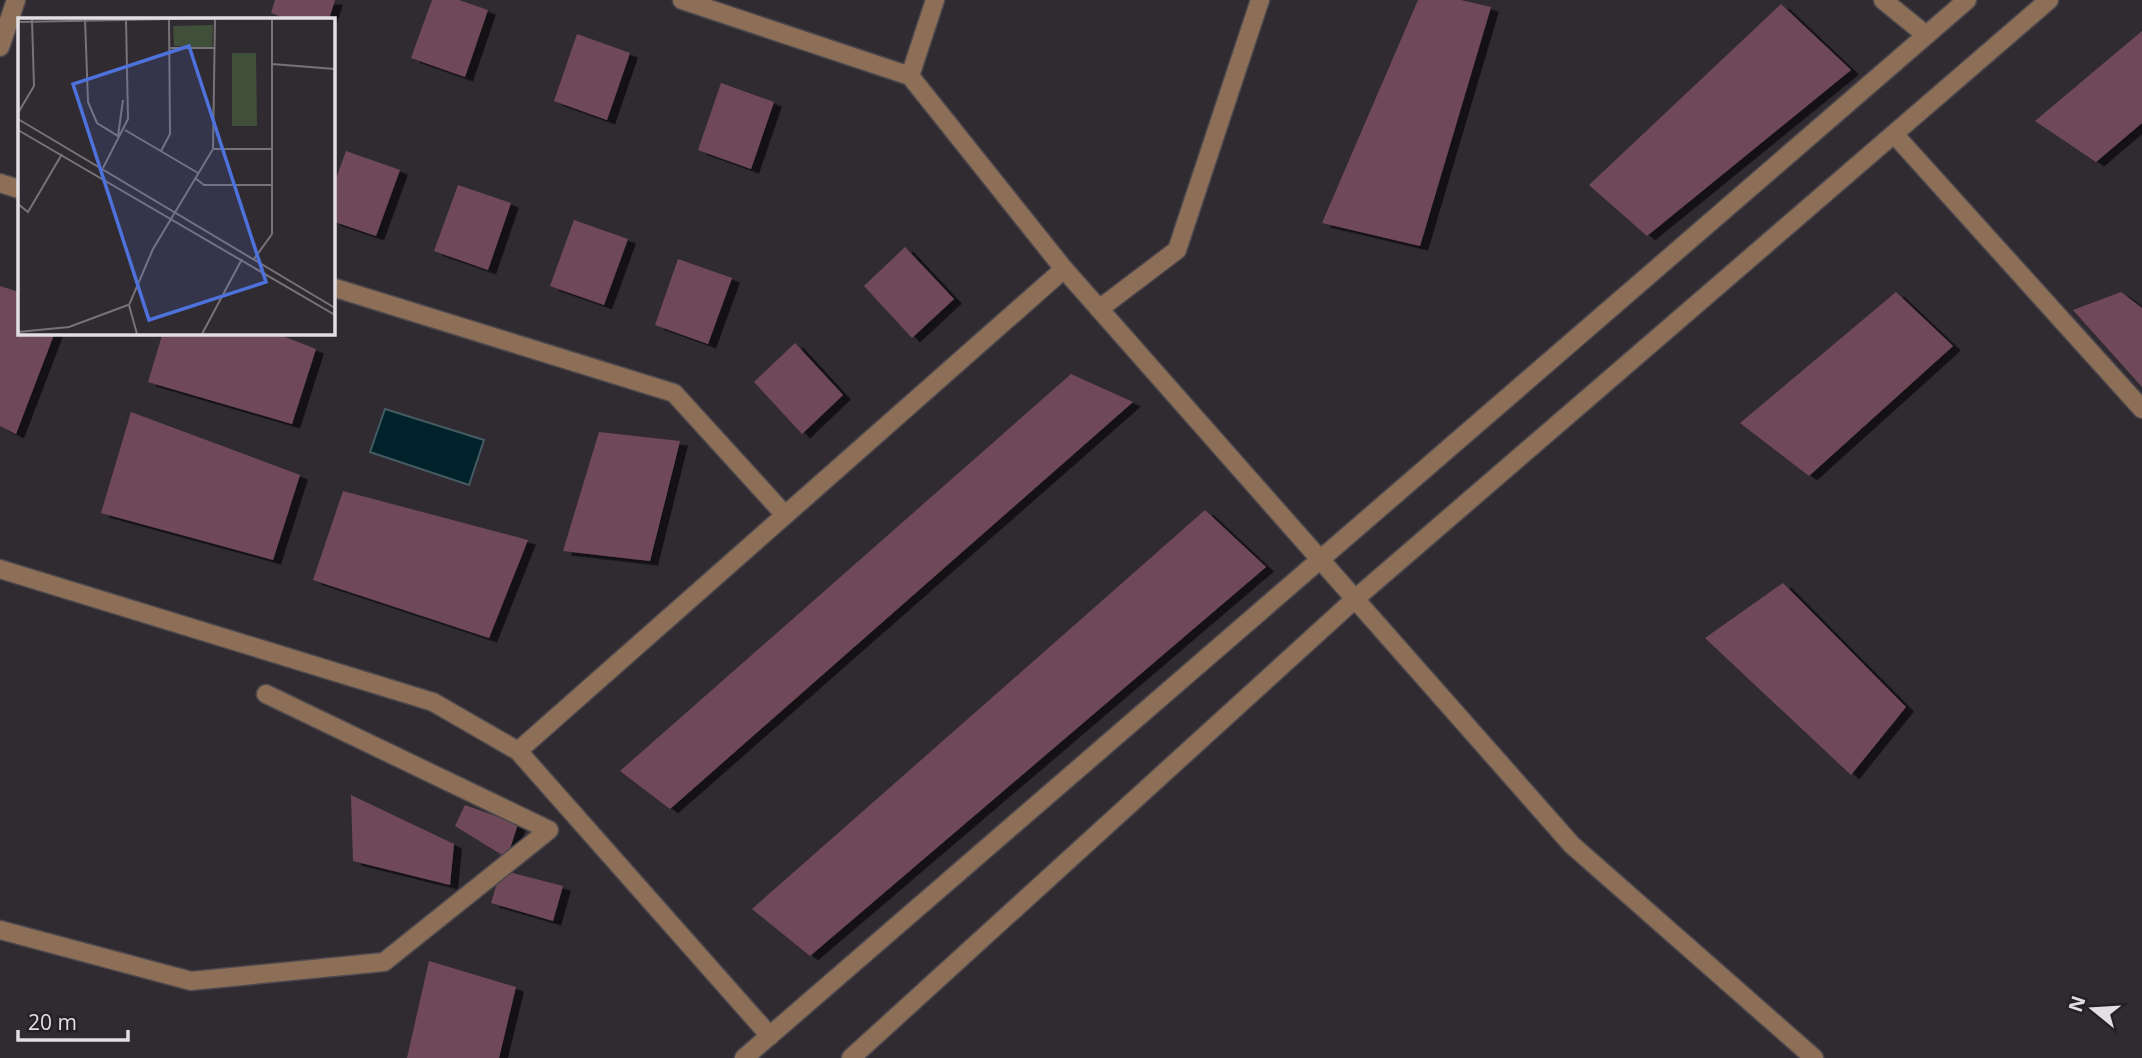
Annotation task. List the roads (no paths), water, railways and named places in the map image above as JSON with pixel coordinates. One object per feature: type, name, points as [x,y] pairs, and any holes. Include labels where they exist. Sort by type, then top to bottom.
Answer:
[{"type":"street","points":[[0,47],[16,0]]},
{"type":"street","points":[[682,0],[909,76],[1064,269],[1573,845],[1814,1058]]},
{"type":"street","points":[[909,76],[935,0]]},
{"type":"street","points":[[1099,309],[1177,250],[1260,0]]},
{"type":"street","points":[[1883,0],[1926,35]]},
{"type":"street","points":[[744,1058],[1967,0]]},
{"type":"street","points":[[851,1058],[1356,599],[2049,0]]},
{"type":"street","points":[[1894,134],[2142,409]]},
{"type":"street","points":[[0,183],[18,188]]},
{"type":"street","points":[[517,751],[1064,269]]},
{"type":"street","points":[[334,287],[674,393],[785,516]]},
{"type":"street","points":[[0,569],[433,702],[517,751],[770,1036]]},
{"type":"street","points":[[0,930],[191,981],[384,962],[549,831],[266,694]]},
{"type":"water","points":[[385,409],[484,440],[469,485],[370,452]]}]
